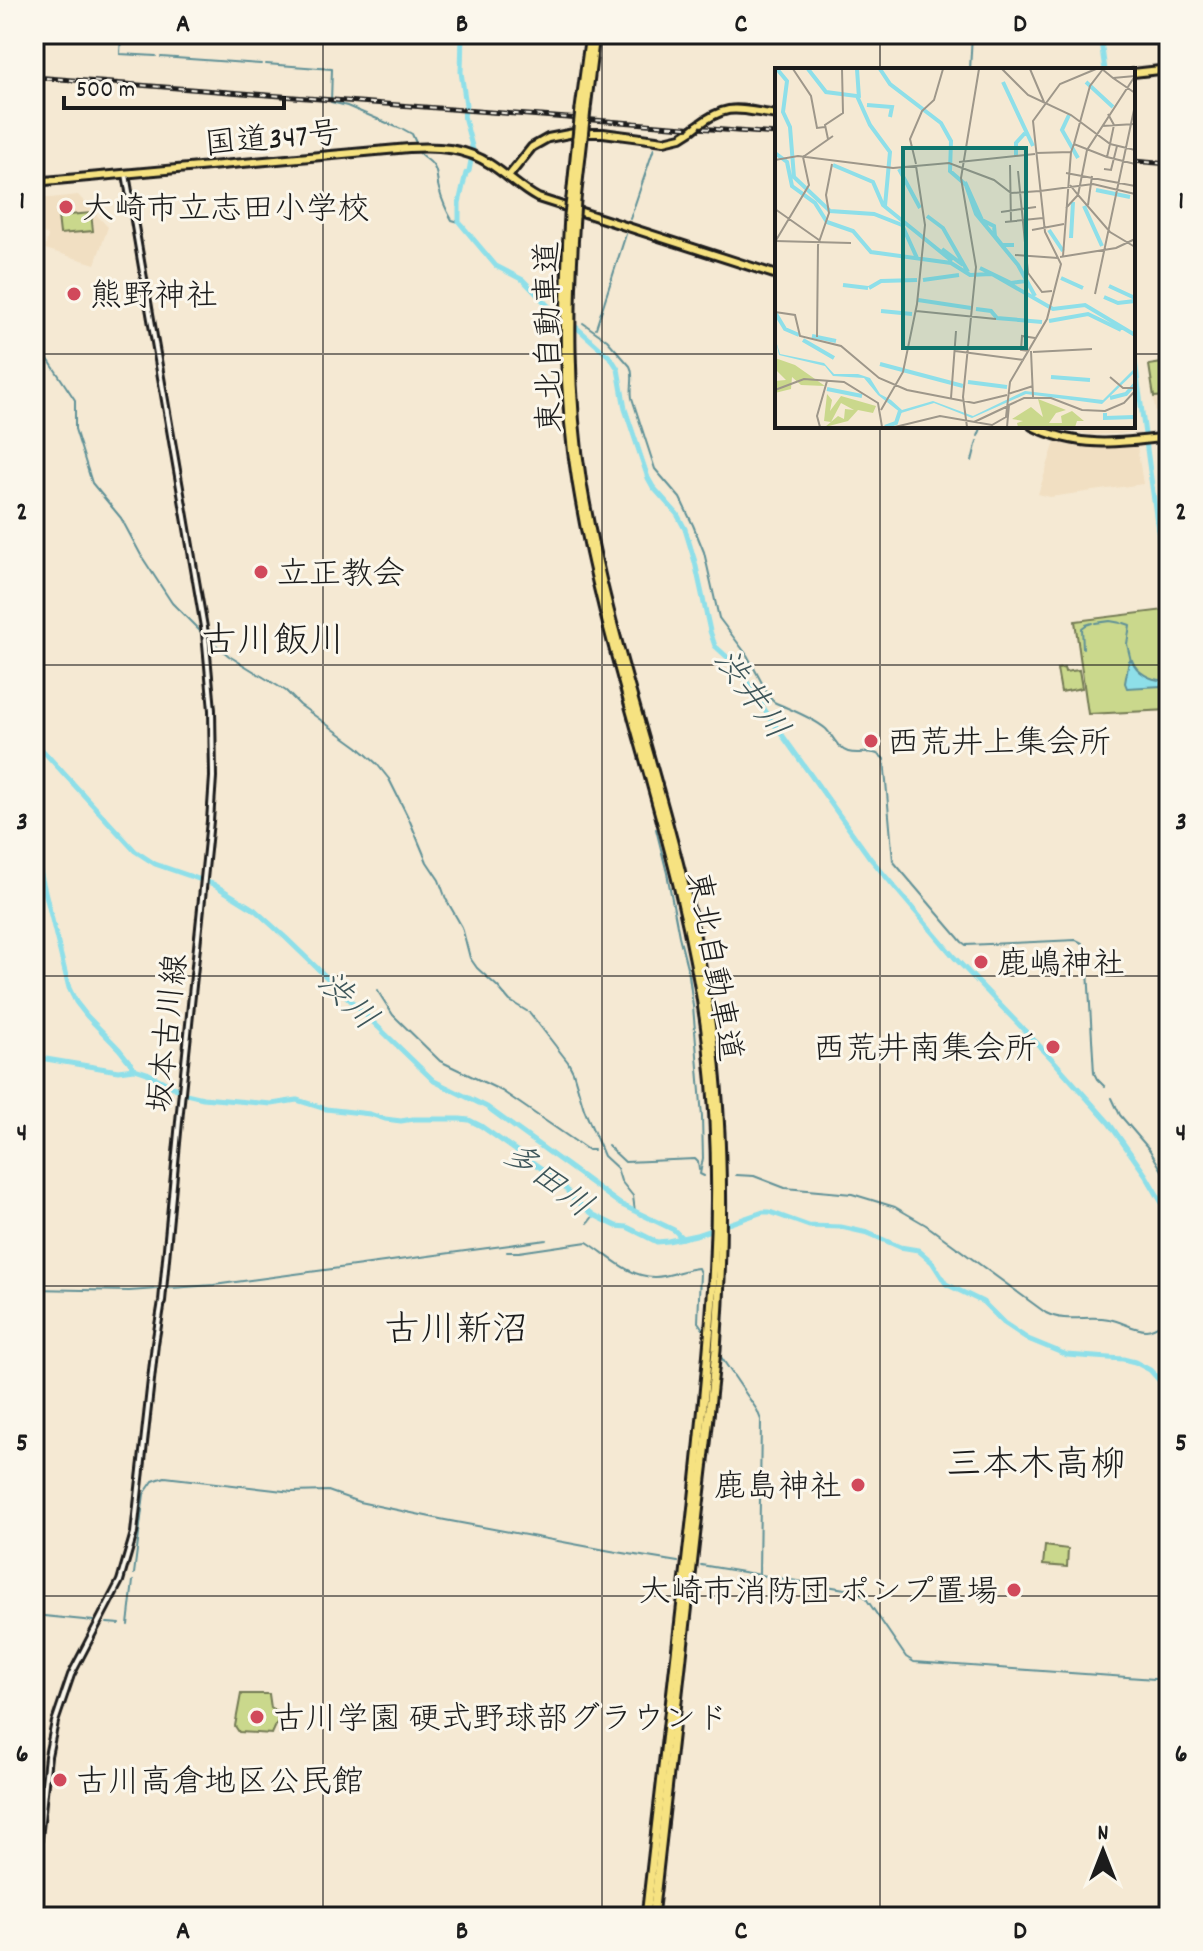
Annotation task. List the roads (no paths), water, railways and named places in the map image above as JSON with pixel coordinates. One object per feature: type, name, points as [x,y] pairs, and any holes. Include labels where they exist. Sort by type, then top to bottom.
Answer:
[{"type":"highway","name":"東北自動車道","points":[[593,34],[572,216],[567,309],[567,339],[582,484],[619,647],[685,886],[705,983],[717,1086],[717,1336],[712,1351],[646,1917]]},
{"type":"highway","points":[[1135,73],[1169,69]]},
{"type":"highway","points":[[508,177],[532,147],[548,138],[574,133],[603,133],[664,141],[681,137],[717,112],[730,109],[775,115]]},
{"type":"highway","name":"国道347号","points":[[34,182],[425,147],[460,150],[488,163],[538,198],[775,274]]},
{"type":"highway","points":[[1036,428],[1053,436],[1085,443],[1113,443],[1169,435]]},
{"type":"highway","points":[[1045,428],[1082,438],[1138,439]]},
{"type":"highway","name":"東北自動車道","points":[[653,1917],[712,1351],[718,1243]]},
{"type":"main road","name":"坂本古川線","points":[[34,1884],[48,1756],[55,1722],[71,1675],[120,1581],[134,1533],[163,1292],[210,821],[212,710],[205,633],[126,174]]},
{"type":"water","points":[[1129,660],[1145,675],[1164,680],[1169,690],[1162,686],[1127,688]]},
{"type":"waterway","points":[[121,34],[120,54],[156,56]]},
{"type":"waterway","name":"渋井川","points":[[462,34],[464,116],[473,150],[459,203],[459,222],[496,266],[523,280],[563,321],[575,326],[611,358],[618,369],[625,409],[648,478],[685,529],[715,646],[737,666],[770,718],[870,858],[954,957],[1109,1123],[1169,1215]]},
{"type":"waterway","points":[[970,68],[972,34]]},
{"type":"waterway","points":[[1100,34],[1105,68]]},
{"type":"waterway","points":[[161,57],[261,64]]},
{"type":"waterway","points":[[266,64],[332,69],[331,102],[401,129]]},
{"type":"waterway","points":[[403,129],[412,134],[417,145]]},
{"type":"waterway","points":[[630,219],[654,148]]},
{"type":"waterway","points":[[418,151],[434,167],[446,209],[452,220],[459,222]]},
{"type":"waterway","points":[[596,328],[626,234]]},
{"type":"waterway","points":[[583,323],[607,340],[630,366],[632,398],[655,469],[680,498],[693,525],[704,552],[719,618],[747,655],[770,698],[826,729],[844,750],[876,753],[884,759],[893,861],[966,945],[1076,940],[1087,950]]},
{"type":"waterway","points":[[34,334],[75,400],[75,429],[92,483],[121,518],[172,603],[229,656],[286,691],[300,705],[358,747],[389,779],[427,862],[462,927],[470,958],[510,1001],[530,1013],[568,1062],[604,1156],[617,1168],[621,1181],[633,1196],[635,1212]]},
{"type":"waterway","points":[[1135,361],[1169,611]]},
{"type":"waterway","points":[[978,436],[981,428]]},
{"type":"waterway","points":[[972,461],[977,441]]},
{"type":"waterway","points":[[1083,648],[1082,628],[1092,623]]},
{"type":"waterway","points":[[1095,623],[1121,623]]},
{"type":"waterway","points":[[1124,623],[1130,625],[1127,644],[1131,661]]},
{"type":"waterway","name":"渋川","points":[[34,741],[135,851],[155,864],[213,884],[255,910],[434,1081],[487,1107],[620,1204],[674,1230],[682,1238]]},
{"type":"waterway","points":[[656,829],[689,975],[702,1117],[703,1158],[700,1174],[704,1176]]},
{"type":"waterway","name":"多田川","points":[[34,847],[69,988],[76,1002],[135,1069],[186,1094],[272,1104],[297,1100],[326,1109],[401,1121],[469,1120],[562,1183],[573,1199],[594,1215],[657,1242],[696,1235],[763,1212],[809,1226],[841,1227],[868,1233],[900,1247],[918,1250],[932,1262],[946,1284],[983,1302],[1004,1323],[1028,1339],[1067,1355],[1135,1362],[1169,1385]]},
{"type":"waterway","points":[[1087,953],[1094,1073],[1105,1087]]},
{"type":"waterway","points":[[377,990],[393,1015],[440,1061],[502,1091],[588,1150],[594,1150]]},
{"type":"waterway","points":[[34,1057],[118,1071],[134,1069]]},
{"type":"waterway","points":[[1112,1098],[1120,1115],[1149,1149],[1169,1182]]},
{"type":"waterway","points":[[608,1146],[625,1162],[695,1159],[699,1170]]},
{"type":"waterway","points":[[736,1175],[754,1176],[785,1188],[852,1194],[895,1207],[926,1225],[1053,1316],[1109,1319],[1146,1330],[1169,1319]]},
{"type":"waterway","points":[[588,1223],[594,1215]]},
{"type":"waterway","points":[[34,1289],[129,1291],[214,1285],[546,1240]]},
{"type":"waterway","points":[[507,1252],[587,1242],[627,1269],[645,1276],[661,1277],[698,1268],[698,1322],[707,1335]]},
{"type":"waterway","points":[[719,1354],[761,1420],[759,1574]]},
{"type":"waterway","points":[[134,1574],[144,1494],[153,1481],[165,1477],[292,1492],[328,1491],[359,1502],[445,1520],[678,1562]]},
{"type":"waterway","points":[[701,1565],[857,1591],[865,1597],[906,1657],[914,1662],[1169,1680]]},
{"type":"waterway","points":[[128,1625],[133,1581]]},
{"type":"waterway","points":[[34,1615],[94,1621]]},
{"type":"waterway","points":[[107,1623],[120,1624]]},
{"type":"railway","points":[[34,77],[775,134]]},
{"type":"railway","points":[[1135,161],[1169,164]]},
{"type":"place","name":"大崎市立志田小学校","points":[[66,207]]},
{"type":"place","name":"熊野神社","points":[[74,294]]},
{"type":"place","name":"立正教会","points":[[261,572]]},
{"type":"place","name":"西荒井上集会所","points":[[871,741]]},
{"type":"place","name":"鹿嶋神社","points":[[981,962]]},
{"type":"place","name":"西荒井南集会所","points":[[1053,1047]]},
{"type":"place","name":"鹿島神社","points":[[858,1485]]},
{"type":"place","name":"大崎市消防団 ポンプ置場","points":[[1014,1590]]},
{"type":"place","name":"古川学園 硬式野球部グラウンド","points":[[257,1717]]},
{"type":"place","name":"古川高倉地区公民館","points":[[60,1780]]},
{"type":"district","name":"古川飯川","points":[[273,638]]},
{"type":"district","name":"古川新沼","points":[[456,1327]]},
{"type":"district","name":"三本木高柳","points":[[1036,1462]]}]
